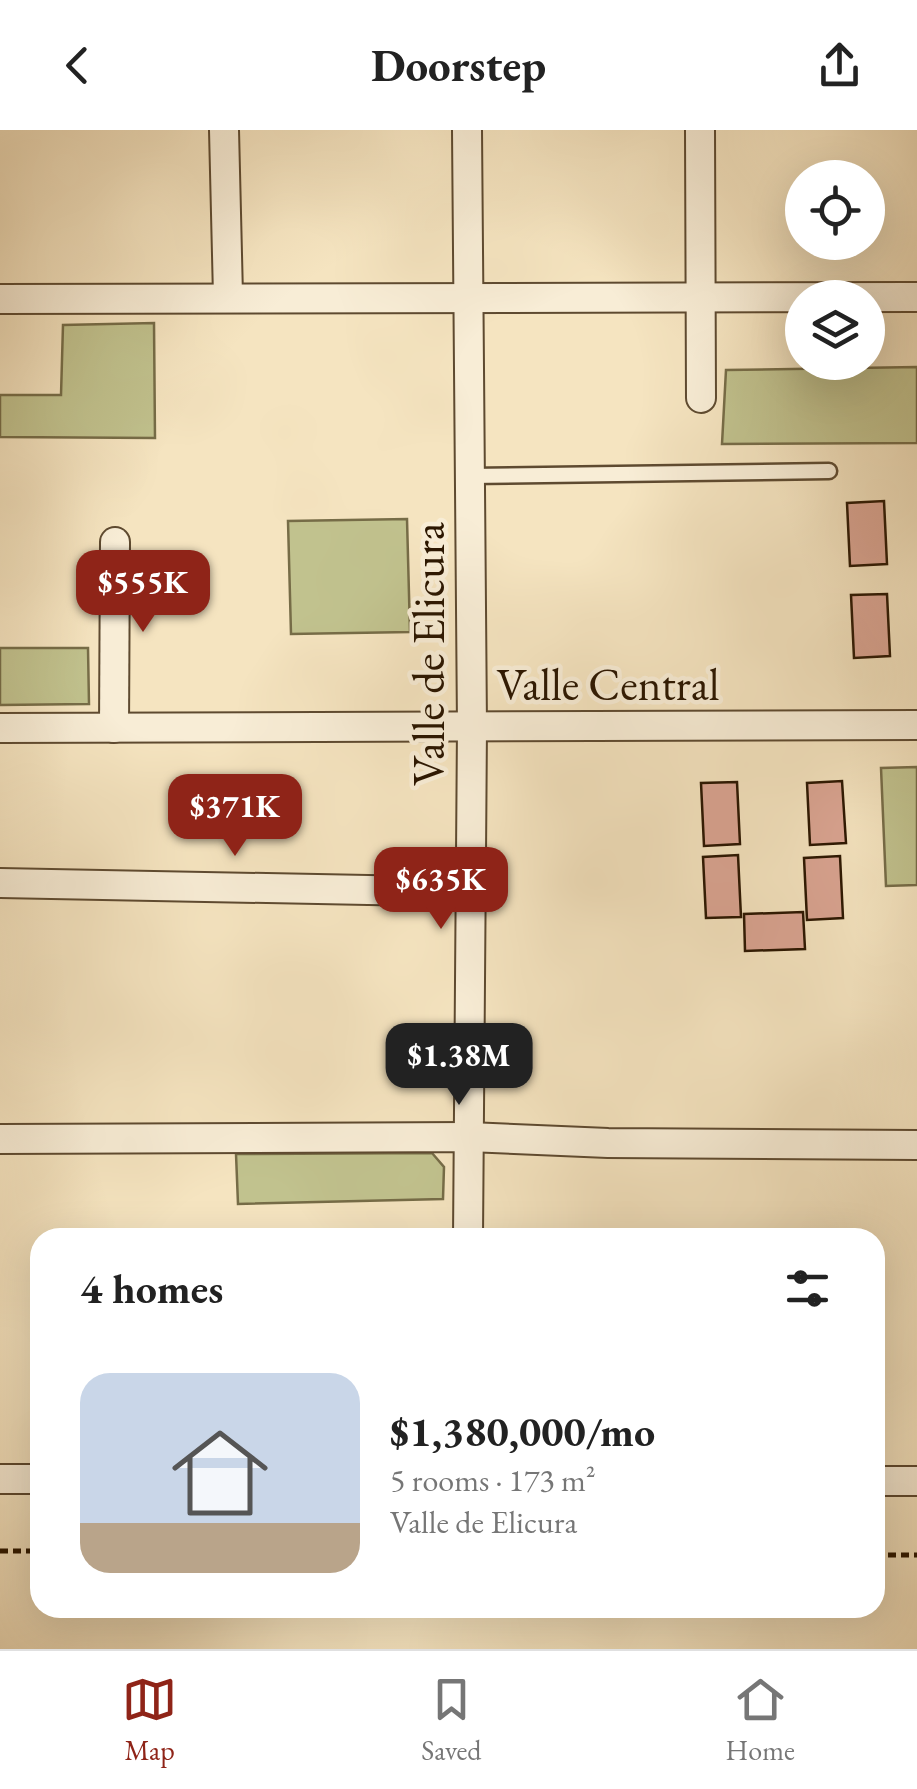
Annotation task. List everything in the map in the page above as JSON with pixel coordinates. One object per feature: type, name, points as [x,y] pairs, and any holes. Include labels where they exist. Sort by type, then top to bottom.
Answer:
[{"type":"street","points":[[224,130],[228,296]]},
{"type":"street","name":"Valle de Elicura","points":[[467,130],[472,727],[468,1228]]},
{"type":"street","points":[[700,130],[701,398]]},
{"type":"street","points":[[0,299],[917,296]]},
{"type":"street","points":[[114,728],[115,542]]},
{"type":"street","name":"Valle Central","points":[[0,728],[917,725]]},
{"type":"street","points":[[0,884],[470,892]]},
{"type":"street","points":[[0,1139],[469,1137],[608,1143],[917,1145]]},
{"type":"street","points":[[0,1480],[30,1480]]},
{"type":"street","points":[[885,1482],[917,1482]]},
{"type":"lane","points":[[469,476],[829,471]]},
{"type":"path","points":[[0,1551],[30,1551]]},
{"type":"path","points":[[885,1555],[917,1555]]},
{"type":"green space","points":[[154,323],[155,438],[0,437],[0,395],[61,395],[63,325]]},
{"type":"green space","points":[[917,367],[917,443],[722,444],[726,370],[785,369],[785,380],[885,380],[885,368]]},
{"type":"green space","points":[[407,519],[410,632],[291,634],[288,521]]},
{"type":"green space","points":[[0,648],[88,648],[89,704],[0,705]]},
{"type":"green space","points":[[917,767],[917,885],[886,886],[881,768]]},
{"type":"green space","points":[[432,1153],[444,1167],[443,1199],[238,1204],[236,1154]]},
{"type":"building","points":[[884,501],[887,564],[850,566],[847,503]]},
{"type":"building","points":[[887,594],[890,656],[854,658],[851,595]]},
{"type":"building","points":[[842,781],[846,843],[810,845],[807,783]]},
{"type":"building","points":[[737,782],[740,844],[704,846],[701,783]]},
{"type":"building","points":[[738,855],[741,917],[706,918],[703,857]]},
{"type":"building","points":[[840,856],[843,918],[807,920],[804,858]]},
{"type":"building","points":[[803,912],[805,949],[745,951],[744,914]]}]
